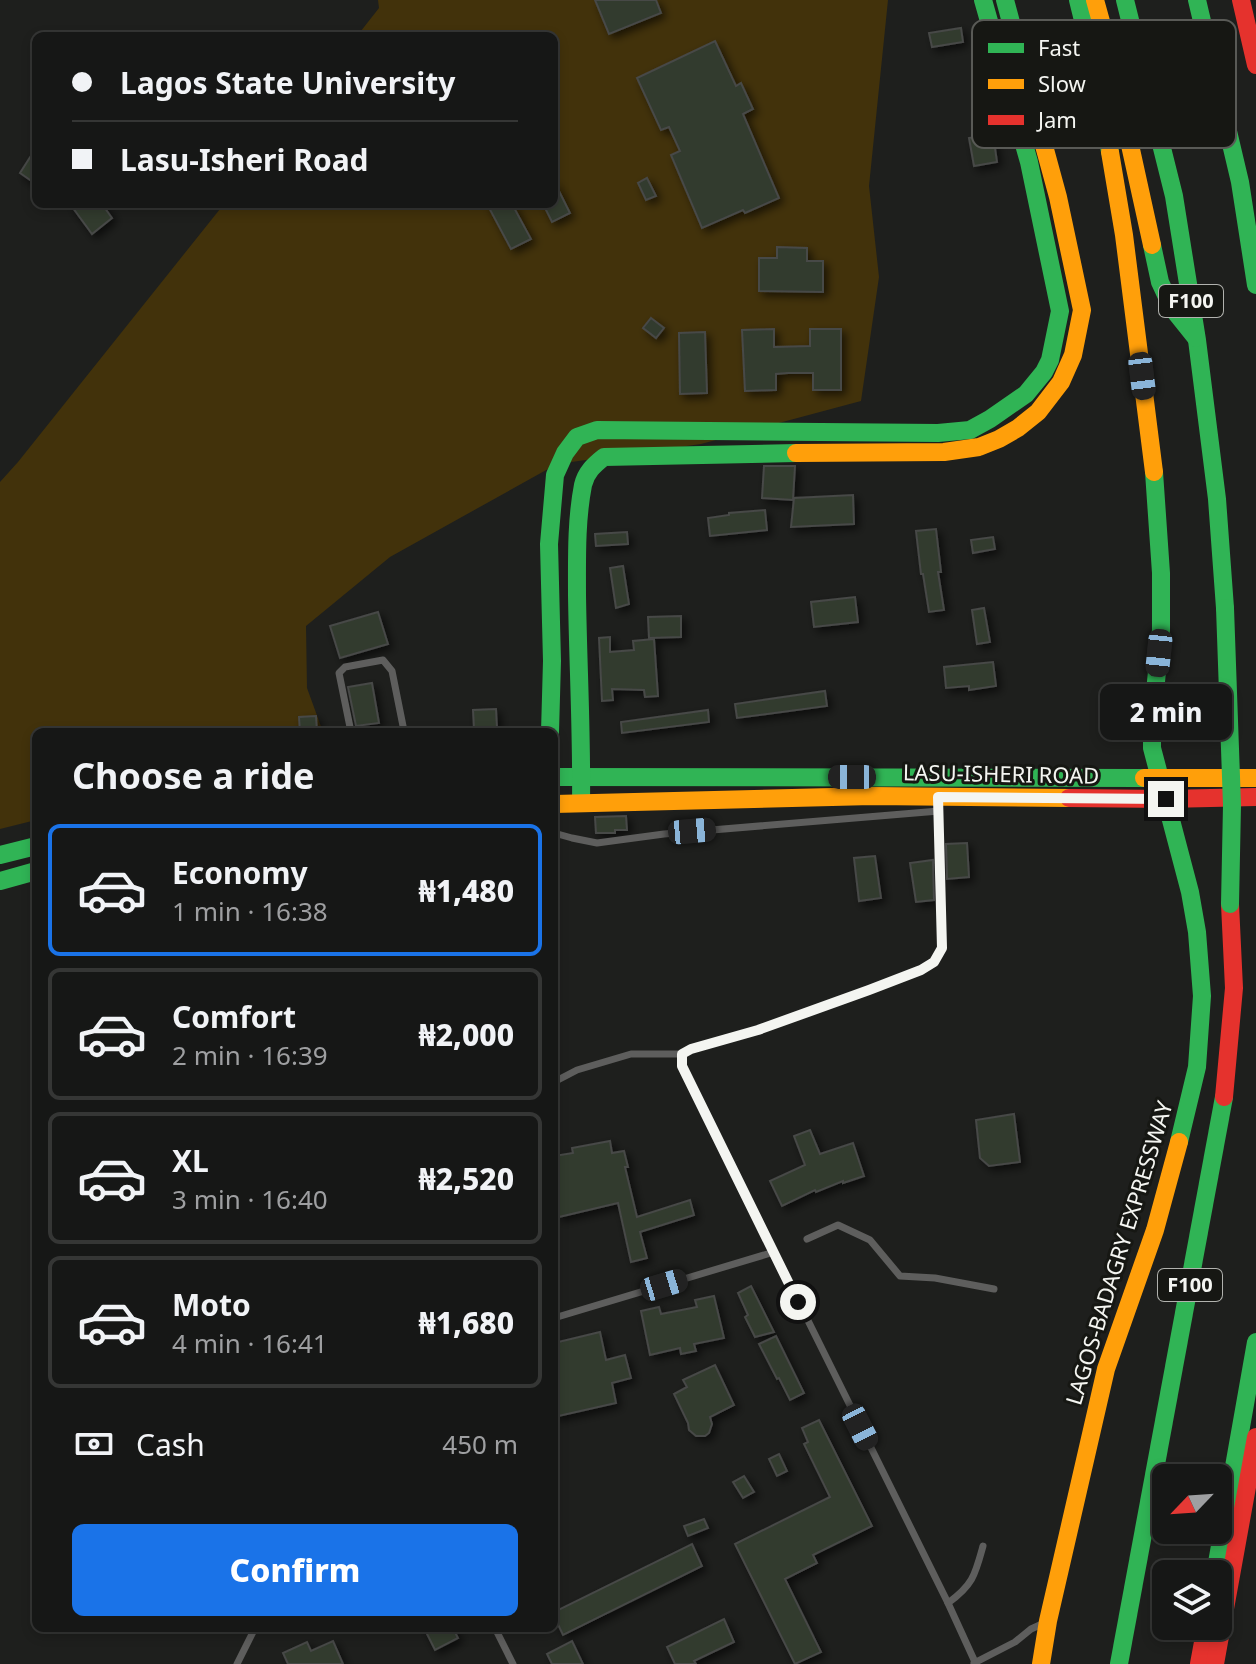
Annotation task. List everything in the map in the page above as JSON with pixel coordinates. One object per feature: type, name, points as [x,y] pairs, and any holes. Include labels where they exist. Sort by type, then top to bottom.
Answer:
[{"type":"main road","points":[[983,0],[992,20]]},
{"type":"main road","points":[[1005,0],[1008,20]]},
{"type":"main road","name":"LAGOS-BADAGRY EXPRESSWAY","points":[[1078,0],[1083,20]]},
{"type":"main road","points":[[1095,0],[1101,20]]},
{"type":"main road","name":"F100","points":[[1125,0],[1130,20]]},
{"type":"main road","name":"F100","points":[[1197,0],[1202,20]]},
{"type":"main road","points":[[1213,0],[1218,20]]},
{"type":"main road","points":[[1241,0],[1256,65]]},
{"type":"main road","points":[[1236,95],[1256,180]]},
{"type":"main road","points":[[550,728],[549,544],[555,475],[577,437],[597,430],[938,433],[970,430],[990,419],[1026,394],[1044,372],[1050,360],[1060,311],[1027,148]]},
{"type":"main road","points":[[581,803],[577,545],[583,483],[590,468],[604,457],[944,452],[979,447],[1018,428],[1038,412],[1061,382],[1073,355],[1082,310],[1058,197],[1041,148]]},
{"type":"main road","name":"LAGOS-BADAGRY EXPRESSWAY","points":[[1041,1664],[1048,1621],[1106,1369],[1155,1230],[1186,1118],[1197,1067],[1202,996],[1197,932],[1183,861],[1176,846],[1151,737],[1161,630],[1161,573],[1153,460],[1110,148]]},
{"type":"main road","points":[[1131,148],[1160,282],[1172,308],[1197,340]]},
{"type":"main road","name":"F100","points":[[1119,1664],[1224,1096],[1234,988],[1230,904],[1232,805],[1225,608],[1217,499],[1197,340],[1174,196],[1162,148]]},
{"type":"main road","name":"F100","points":[[1232,148],[1256,285]]},
{"type":"main road","name":"LASU-ISHERI ROAD","points":[[558,777],[1256,778]]},
{"type":"main road","name":"LASU-ISHERI ROAD","points":[[558,804],[856,796],[938,804],[1256,797]]},
{"type":"main road","points":[[0,855],[32,847]]},
{"type":"main road","points":[[0,881],[32,872]]},
{"type":"main road","points":[[1217,1560],[1256,1342]]},
{"type":"main road","points":[[1215,1664],[1256,1437]]},
{"type":"main road","points":[[1199,1664],[1203,1640]]},
{"type":"lane","points":[[350,728],[339,673],[345,667],[383,660],[392,671],[403,728]]},
{"type":"lane","points":[[558,834],[597,843],[938,804],[942,948],[934,962],[921,970],[758,1030],[682,1054],[631,1054],[558,1073]]},
{"type":"lane","points":[[682,1054],[682,1066],[948,1603],[974,1663],[1048,1621]]},
{"type":"lane","points":[[558,1080],[577,1070]]},
{"type":"lane","points":[[807,1239],[838,1225],[870,1240],[900,1276],[935,1278],[994,1289]]},
{"type":"lane","points":[[558,1317],[774,1252]]},
{"type":"lane","points":[[948,1603],[974,1579],[983,1546]]},
{"type":"lane","points":[[237,1664],[253,1632]]},
{"type":"lane","points":[[497,1632],[513,1664]]},
{"type":"shaded area","points":[[378,0],[888,0],[869,186],[879,277],[861,401],[701,444],[557,464],[390,557],[306,626],[307,688],[322,728],[32,728],[32,821],[0,829],[0,482],[221,208],[558,208],[558,32],[360,32],[379,8]]},
{"type":"building","points":[[595,0],[656,0],[661,13],[609,34]]},
{"type":"building","points":[[961,28],[963,42],[932,47],[929,33]]},
{"type":"building","points":[[715,41],[736,86],[741,83],[753,109],[743,114],[779,198],[702,228],[671,155],[680,151],[669,127],[661,130],[637,78]]},
{"type":"building","points":[[969,138],[972,138],[972,148],[995,148],[997,162],[974,166]]},
{"type":"building","points":[[32,154],[32,181],[20,173]]},
{"type":"building","points":[[647,178],[656,196],[646,200],[638,183]]},
{"type":"building","points":[[558,189],[570,213],[552,222],[545,208],[558,208]]},
{"type":"building","points":[[73,208],[105,208],[112,218],[92,234]]},
{"type":"building","points":[[489,208],[514,208],[531,239],[511,249]]},
{"type":"building","points":[[777,247],[807,248],[807,261],[823,261],[823,292],[759,291],[759,258],[777,258]]},
{"type":"building","points":[[651,318],[664,328],[656,338],[643,328]]},
{"type":"building","points":[[774,329],[774,347],[810,346],[810,329],[841,329],[841,390],[813,390],[813,373],[788,373],[776,374],[776,390],[745,391],[742,330]]},
{"type":"building","points":[[705,332],[707,393],[680,394],[679,333]]},
{"type":"building","points":[[764,466],[795,466],[793,500],[762,498]]},
{"type":"building","points":[[853,495],[854,524],[791,527],[794,498]]},
{"type":"building","points":[[765,510],[767,530],[710,536],[708,518]]},
{"type":"building","points":[[936,529],[944,610],[929,612],[916,531]]},
{"type":"building","points":[[627,532],[628,544],[596,546],[595,534]]},
{"type":"building","points":[[993,537],[995,549],[973,553],[971,540]]},
{"type":"building","points":[[623,566],[629,604],[616,608],[610,568]]},
{"type":"building","points":[[855,597],[858,622],[814,627],[811,602]]},
{"type":"building","points":[[984,608],[990,642],[977,644],[972,610]]},
{"type":"building","points":[[378,612],[388,644],[340,658],[330,626]]},
{"type":"building","points":[[681,616],[681,637],[649,638],[648,617]]},
{"type":"building","points":[[610,637],[610,652],[634,650],[633,641],[654,639],[658,696],[645,697],[644,690],[612,689],[613,700],[602,701],[599,638]]},
{"type":"building","points":[[993,662],[996,686],[969,690],[969,686],[946,688],[944,667]]},
{"type":"building","points":[[372,683],[379,723],[356,726],[348,687]]},
{"type":"building","points":[[825,691],[827,706],[737,718],[735,704]]},
{"type":"building","points":[[496,709],[497,728],[474,728],[473,710]]},
{"type":"building","points":[[708,710],[709,722],[622,733],[621,722]]},
{"type":"building","points":[[316,716],[317,728],[300,728],[299,717]]},
{"type":"building","points":[[626,816],[627,830],[596,833],[595,817]]},
{"type":"building","points":[[967,843],[969,877],[947,879],[946,844]]},
{"type":"building","points":[[875,856],[881,898],[859,901],[854,858]]},
{"type":"building","points":[[933,860],[934,900],[916,902],[910,863]]},
{"type":"building","points":[[1014,1114],[1020,1162],[989,1166],[980,1158],[976,1120]]},
{"type":"building","points":[[810,1130],[820,1154],[853,1143],[864,1176],[815,1190],[782,1206],[770,1181],[805,1165],[794,1136]]},
{"type":"building","points":[[610,1141],[612,1153],[624,1151],[637,1217],[690,1200],[694,1215],[640,1232],[647,1258],[631,1262],[618,1203],[559,1217],[558,1155],[573,1153],[572,1148]]},
{"type":"building","points":[[751,1286],[774,1332],[755,1337],[745,1317],[748,1315],[738,1293]]},
{"type":"building","points":[[714,1296],[724,1338],[694,1344],[696,1351],[681,1354],[680,1348],[650,1355],[641,1311],[659,1307],[661,1314],[697,1307],[695,1300]]},
{"type":"building","points":[[600,1332],[606,1360],[625,1355],[631,1378],[612,1383],[616,1403],[558,1416],[558,1342]]},
{"type":"building","points":[[776,1336],[804,1393],[790,1400],[759,1344]]},
{"type":"building","points":[[715,1365],[734,1405],[710,1417],[712,1424],[709,1433],[696,1436],[689,1430],[674,1394],[687,1387],[683,1380]]},
{"type":"building","points":[[819,1420],[872,1526],[813,1555],[817,1563],[785,1579],[821,1652],[795,1664],[735,1544],[830,1497],[804,1444],[808,1442],[802,1428]]},
{"type":"building","points":[[779,1454],[787,1471],[777,1476],[769,1459]]},
{"type":"building","points":[[744,1476],[754,1492],[743,1498],[733,1482]]},
{"type":"building","points":[[704,1519],[708,1528],[688,1536],[684,1526]]},
{"type":"building","points":[[692,1544],[702,1566],[563,1635],[558,1624],[558,1610]]},
{"type":"building","points":[[724,1619],[734,1642],[694,1661],[696,1664],[675,1664],[667,1647]]},
{"type":"building","points":[[426,1632],[455,1632],[458,1638],[435,1650]]},
{"type":"building","points":[[333,1641],[343,1664],[288,1664],[283,1653],[307,1642],[311,1651]]},
{"type":"building","points":[[572,1641],[583,1664],[552,1664],[547,1654]]},
{"type":"traffic: fast","points":[[983,0],[989,20]]},
{"type":"traffic: fast","points":[[1005,0],[1010,20]]},
{"type":"traffic: fast","points":[[1078,0],[1083,20]]},
{"type":"traffic: fast","points":[[1125,0],[1130,20]]},
{"type":"traffic: fast","points":[[1197,0],[1202,20]]},
{"type":"traffic: fast","points":[[550,728],[549,544],[555,475],[577,437],[597,430],[938,433],[970,430],[990,419],[1026,394],[1044,372],[1050,360],[1060,311],[1025,148]]},
{"type":"traffic: fast","points":[[1109,148],[1110,152]]},
{"type":"traffic: fast","points":[[1162,148],[1174,196],[1197,340],[1217,499],[1225,608]]},
{"type":"traffic: fast","points":[[1232,148],[1256,285]]},
{"type":"traffic: fast","points":[[1152,245],[1160,282],[1172,308],[1196,338]]},
{"type":"traffic: fast","points":[[581,803],[577,554],[581,499],[588,473],[604,457],[796,453]]},
{"type":"traffic: fast","points":[[1154,472],[1161,573],[1161,630],[1152,748],[1190,892],[1202,996],[1197,1067],[1179,1142]]},
{"type":"traffic: fast","points":[[1225,608],[1232,805],[1230,904]]},
{"type":"traffic: fast","points":[[558,777],[1144,778]]},
{"type":"traffic: fast","points":[[0,855],[32,847]]},
{"type":"traffic: fast","points":[[0,881],[32,872]]},
{"type":"traffic: fast","points":[[1119,1664],[1224,1097]]},
{"type":"traffic: fast","points":[[1217,1560],[1256,1342]]},
{"type":"traffic: slow","points":[[1095,0],[1101,20]]},
{"type":"traffic: slow","points":[[796,453],[944,452],[979,447],[1018,428],[1038,412],[1061,382],[1073,355],[1082,310],[1045,148]]},
{"type":"traffic: slow","points":[[1131,148],[1152,245]]},
{"type":"traffic: slow","points":[[1110,152],[1124,235],[1154,472]]},
{"type":"traffic: slow","points":[[1144,778],[1256,778]]},
{"type":"traffic: slow","points":[[558,804],[872,796],[1069,798]]},
{"type":"traffic: slow","points":[[1041,1664],[1048,1621],[1106,1369],[1155,1230],[1179,1142]]},
{"type":"traffic: jam","points":[[1241,0],[1256,65]]},
{"type":"traffic: jam","points":[[1069,798],[1256,797]]},
{"type":"traffic: jam","points":[[1224,1097],[1234,988],[1230,904]]},
{"type":"traffic: jam","points":[[1215,1664],[1256,1437]]},
{"type":"traffic: jam","points":[[1199,1664],[1203,1640]]},
{"type":"route","points":[[798,1302],[682,1066],[682,1054],[869,990],[934,962],[942,948],[938,797],[1166,799]]}]
